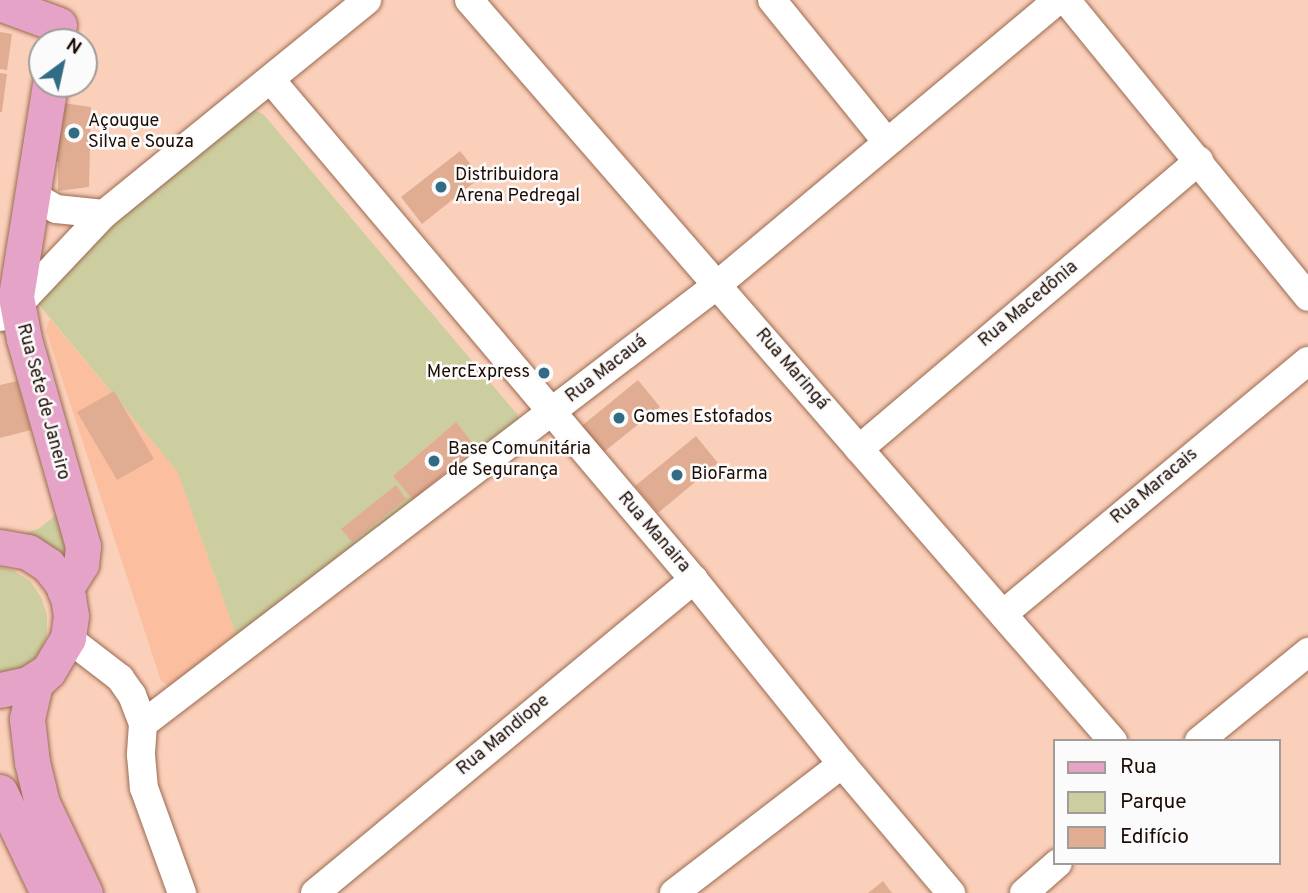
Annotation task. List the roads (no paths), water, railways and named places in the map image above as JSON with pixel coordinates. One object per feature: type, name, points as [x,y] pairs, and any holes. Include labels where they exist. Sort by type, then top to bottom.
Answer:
[{"type":"main road","points":[[0,3],[59,22]]},
{"type":"main road","name":"Rua Sete de Janeiro","points":[[48,98],[17,289],[9,311],[24,340],[83,546],[81,564],[65,590]]},
{"type":"main road","points":[[0,547],[28,552],[48,565],[65,590],[71,615],[68,638],[31,694],[27,719],[32,762],[42,803],[85,893]]},
{"type":"main road","points":[[0,690],[28,684],[48,671]]},
{"type":"main road","points":[[0,792],[48,893]]},
{"type":"street","points":[[9,311],[104,214],[367,0]]},
{"type":"street","name":"Rua Maringá","points":[[469,0],[1111,739]]},
{"type":"street","points":[[772,0],[887,142]]},
{"type":"street","name":"Rua Macauá","points":[[143,724],[717,285],[1058,0]]},
{"type":"street","points":[[1066,0],[1308,297]]},
{"type":"street","name":"Rua Manaira","points":[[271,80],[694,580],[842,764],[951,893]]},
{"type":"street","name":"Rua Macedônia","points":[[859,449],[1199,161]]},
{"type":"street","points":[[32,195],[56,209],[104,214]]},
{"type":"street","name":"Rua Maracais","points":[[1003,614],[1308,360]]},
{"type":"street","name":"Rua Mandiope","points":[[315,893],[694,580]]},
{"type":"street","points":[[68,638],[120,678],[132,695],[143,724],[141,755],[144,788],[182,893]]},
{"type":"street","points":[[1201,739],[1308,652]]},
{"type":"street","points":[[674,893],[842,764]]},
{"type":"street","points":[[1024,893],[1056,865]]},
{"type":"place","name":"Açougue Silva e Souza","points":[[74,133]]},
{"type":"place","name":"Distribuidora Arena Pedregal","points":[[441,187]]},
{"type":"place","name":"MercExpress","points":[[544,373]]},
{"type":"place","name":"Gomes Estofados","points":[[619,418]]},
{"type":"place","name":"Base Comunitária de Segurança","points":[[434,461]]},
{"type":"place","name":"BioFarma","points":[[677,475]]}]
